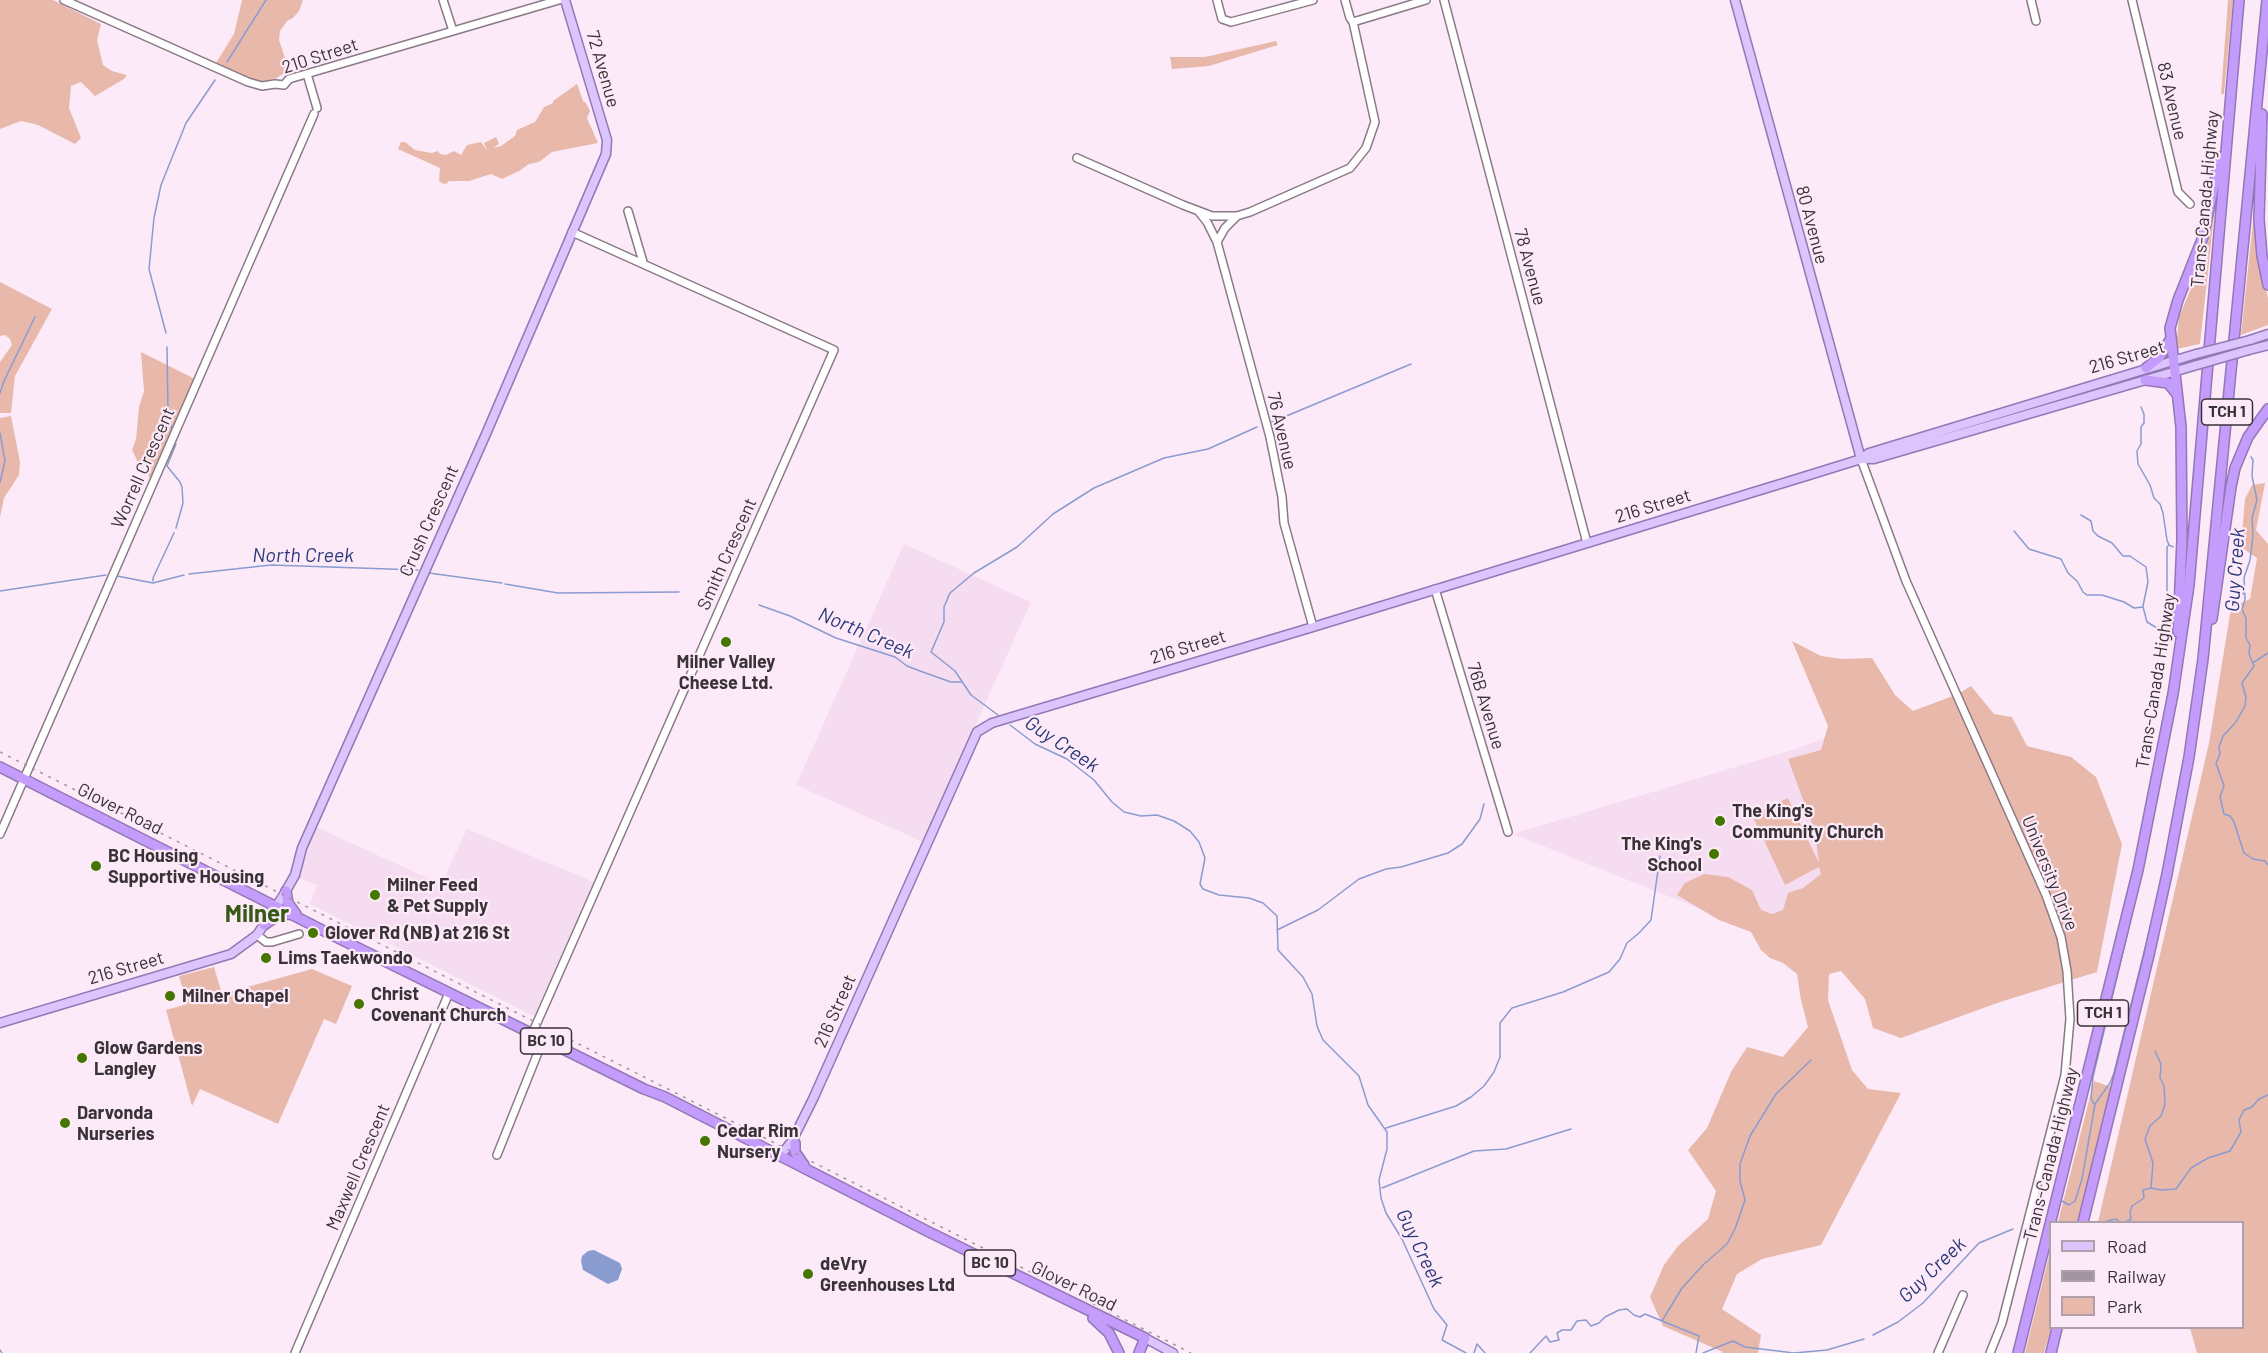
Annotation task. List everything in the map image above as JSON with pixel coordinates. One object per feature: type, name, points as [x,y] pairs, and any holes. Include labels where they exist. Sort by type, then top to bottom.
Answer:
[{"type":"highway","name":"Trans-Canada Highway","points":[[2051,1221],[2138,870],[2177,666],[2189,585],[2239,0]]},
{"type":"highway","name":"TCH 1","points":[[2083,1221],[2167,874],[2189,757],[2203,659],[2267,0]]},
{"type":"highway","points":[[2262,56],[2259,219],[2262,256],[2268,285]]},
{"type":"highway","points":[[2177,666],[2182,502],[2179,402],[2170,328],[2209,215],[2231,93]]},
{"type":"highway","points":[[2146,368],[2159,358],[2170,340]]},
{"type":"highway","points":[[2145,380],[2168,383],[2175,390],[2179,402]]},
{"type":"highway","points":[[2203,659],[2209,644],[2230,487],[2248,437],[2268,409]]},
{"type":"highway","name":"Glover Road","points":[[0,767],[644,1089],[671,1106],[821,1176],[896,1216],[1145,1338]]},
{"type":"highway","points":[[286,891],[288,903],[297,916]]},
{"type":"highway","points":[[264,925],[276,917],[288,914],[297,916]]},
{"type":"highway","points":[[795,1143],[795,1152],[801,1163],[821,1176]]},
{"type":"highway","name":"Glover Road","points":[[778,1155],[823,1183],[896,1216]]},
{"type":"highway","name":"Trans-Canada Highway","points":[[2018,1353],[2049,1228]]},
{"type":"highway","points":[[1084,1310],[1109,1333],[1119,1353]]},
{"type":"highway","points":[[2051,1353],[2057,1329]]},
{"type":"highway","points":[[1139,1353],[1145,1338]]},
{"type":"main road","name":"72 Avenue","points":[[565,0],[607,147]]},
{"type":"main road","name":"80 Avenue","points":[[1734,0],[1835,372],[1861,459]]},
{"type":"main road","name":"Crush Crescent","points":[[277,905],[295,875],[302,848],[477,454],[573,232],[607,147]]},
{"type":"main road","name":"216 Street","points":[[1861,459],[1869,453],[2146,368],[2268,334]]},
{"type":"main road","name":"216 Street","points":[[778,1155],[790,1146],[813,1100],[977,732],[993,723],[1861,459],[1874,459],[2268,345]]},
{"type":"main road","name":"216 Street","points":[[0,1023],[221,958],[237,951],[257,935],[277,905]]},
{"type":"main road","points":[[778,1155],[791,1153],[813,1100]]},
{"type":"main road","name":"Glover Road","points":[[1145,1338],[1173,1353]]},
{"type":"street","name":"210 Street","points":[[64,0],[255,85],[284,85],[289,79],[559,0]]},
{"type":"street","points":[[443,0],[453,31]]},
{"type":"street","points":[[1217,0],[1222,20],[1231,22],[1313,0]]},
{"type":"street","points":[[1077,158],[1212,216],[1237,216],[1350,168],[1365,148],[1374,122],[1353,22],[1345,0]]},
{"type":"street","points":[[1353,22],[1426,0]]},
{"type":"street","name":"78 Avenue","points":[[1444,0],[1587,543]]},
{"type":"street","points":[[2031,0],[2036,21]]},
{"type":"street","name":"83 Avenue","points":[[2132,0],[2178,192],[2190,204]]},
{"type":"street","name":"Worrell Crescent","points":[[0,834],[316,111],[307,74]]},
{"type":"street","points":[[628,211],[643,262]]},
{"type":"street","name":"76 Avenue","points":[[1199,212],[1217,242],[1270,437],[1282,497],[1284,523],[1313,627]]},
{"type":"street","points":[[1217,242],[1225,228],[1237,216]]},
{"type":"street","name":"Smith Crescent","points":[[532,1034],[834,350],[573,232]]},
{"type":"street","name":"University Drive","points":[[1861,459],[1906,582],[2046,894],[2061,938],[2067,971],[2070,1019],[2065,1075],[2002,1323],[1990,1353]]},
{"type":"street","name":"76B Avenue","points":[[1435,589],[1508,832]]},
{"type":"street","points":[[257,935],[266,942],[272,942],[299,934]]},
{"type":"street","name":"Maxwell Crescent","points":[[295,1353],[449,993]]},
{"type":"street","points":[[497,1155],[543,1040]]},
{"type":"street","points":[[1938,1353],[1963,1295]]},
{"type":"shaded area","points":[[904,544],[1031,602],[923,842],[796,785]]},
{"type":"shaded area","name":"The King's School","points":[[1828,737],[1850,969],[1513,834],[1795,749]]},
{"type":"shaded area","points":[[316,827],[441,884],[467,829],[594,882],[534,1016],[310,904],[317,885],[298,878]]},
{"type":"green space","points":[[0,0],[53,0],[101,24],[97,40],[103,65],[112,71],[127,75],[95,96],[81,82],[71,86],[69,108],[81,138],[75,144],[38,125],[21,121],[0,129]]},
{"type":"green space","points":[[242,0],[303,0],[299,11],[287,21],[280,31],[279,40],[286,61],[284,62],[286,72],[275,79],[258,82],[216,63],[234,34]]},
{"type":"green space","points":[[2228,0],[2233,0],[2224,94],[2221,94]]},
{"type":"green space","points":[[1276,41],[1278,45],[1209,66],[1172,69],[1170,57],[1205,57]]},
{"type":"green space","points":[[577,84],[583,101],[590,111],[587,118],[598,143],[552,152],[539,162],[529,164],[502,179],[491,174],[469,181],[442,183],[439,181],[440,168],[398,149],[401,142],[405,142],[415,150],[432,153],[438,151],[446,155],[454,151],[461,155],[467,145],[481,142],[487,150],[484,143],[496,137],[499,144],[493,148],[501,146],[515,136],[517,130],[535,122],[544,107],[553,103]]},
{"type":"green space","points":[[2255,202],[2260,265],[2268,298],[2268,325],[2241,335]]},
{"type":"green space","points":[[2215,207],[2200,344],[2176,349],[2179,317],[2200,267]]},
{"type":"green space","points":[[0,282],[52,309],[15,376],[11,413],[0,413],[0,362],[12,345],[10,339],[5,335],[0,336]]},
{"type":"green space","points":[[141,352],[195,379],[150,479],[146,468],[138,462],[132,450],[144,391]]},
{"type":"green space","points":[[11,416],[20,462],[19,475],[4,498],[0,517],[0,418]]},
{"type":"green space","points":[[2265,483],[2256,530],[2268,544],[2268,1353],[2197,1353],[2190,1329],[2244,1329],[2244,1221],[2098,1221],[2209,743],[2231,608],[2250,599],[2257,558],[2241,547],[2245,499],[2252,485]]},
{"type":"green space","points":[[1792,641],[1821,656],[1842,659],[1872,658],[1895,695],[1913,711],[1958,694],[1971,686],[1994,714],[2012,717],[2027,746],[2071,757],[2096,777],[2122,844],[2097,972],[2000,1002],[1901,1038],[1873,1028],[1865,999],[1841,971],[1829,974],[1828,1000],[1852,1070],[1868,1089],[1901,1093],[1821,1245],[1762,1259],[1737,1274],[1722,1309],[1761,1335],[1758,1353],[1721,1353],[1723,1352],[1663,1326],[1650,1297],[1664,1265],[1678,1246],[1708,1219],[1716,1191],[1688,1150],[1707,1128],[1731,1072],[1747,1047],[1783,1057],[1808,1027],[1797,974],[1761,950],[1751,932],[1719,920],[1677,895],[1685,883],[1704,874],[1728,877],[1752,890],[1761,910],[1772,914],[1783,910],[1788,893],[1803,888],[1821,874],[1819,867],[1785,885],[1752,815],[1788,798],[1819,863],[1815,832],[1788,759],[1821,750],[1828,726]]},
{"type":"green space","points":[[214,967],[222,994],[312,969],[352,986],[336,1024],[324,1019],[278,1124],[200,1089],[192,1106],[166,1010],[187,1004],[179,976]]},
{"type":"green space","points":[[2094,1081],[2111,1087],[2077,1221],[2058,1221]]},
{"type":"green space","points":[[2049,1256],[2051,1329],[2044,1353],[2025,1353]]},
{"type":"water","points":[[594,1250],[620,1263],[622,1269],[618,1280],[608,1284],[583,1270],[582,1256]]},
{"type":"waterway","points":[[227,62],[266,0]]},
{"type":"waterway","points":[[166,333],[149,269],[154,218],[161,185],[186,123],[215,80]]},
{"type":"waterway","points":[[0,393],[35,317]]},
{"type":"waterway","points":[[167,347],[168,412],[172,429]]},
{"type":"waterway","points":[[2095,366],[2100,359],[2107,356],[2111,363]]},
{"type":"waterway","name":"Guy Creek","points":[[1272,422],[1411,364]]},
{"type":"waterway","points":[[2141,407],[2144,423],[2141,427],[2141,444],[2137,451],[2138,464],[2150,485],[2154,498],[2160,504],[2167,540],[2173,547]]},
{"type":"waterway","name":"Guy Creek","points":[[998,715],[971,695],[955,671],[931,652],[944,622],[944,607],[950,593],[974,573],[1017,547],[1053,514],[1094,488],[1164,458],[1208,449],[1257,427]]},
{"type":"waterway","points":[[0,433],[5,461],[0,482]]},
{"type":"waterway","points":[[176,444],[167,466],[182,487],[183,503],[176,528]]},
{"type":"waterway","name":"Guy Creek","points":[[2251,457],[2257,500],[2252,518],[2253,536],[2250,560],[2244,578],[2245,600],[2242,609],[2246,618],[2249,654],[2254,666],[2242,683],[2246,697],[2245,706],[2236,722],[2223,736],[2216,763],[2224,786],[2220,797],[2224,814],[2230,816],[2234,822],[2244,853],[2253,859],[2265,861],[2268,865]]},
{"type":"waterway","points":[[2081,515],[2091,521],[2093,531],[2098,536],[2112,543],[2123,556],[2130,556],[2146,567],[2148,582],[2143,606]]},
{"type":"waterway","points":[[2014,531],[2029,549],[2061,559],[2068,573],[2087,595],[2102,595],[2134,608],[2143,607],[2147,622],[2157,628],[2163,626],[2167,620],[2167,547],[2169,545]]},
{"type":"waterway","points":[[153,581],[174,533]]},
{"type":"waterway","name":"North Creek","points":[[189,574],[271,565],[418,570]]},
{"type":"waterway","name":"North Creek","points":[[429,573],[502,583]]},
{"type":"waterway","name":"North Creek","points":[[0,591],[106,575]]},
{"type":"waterway","name":"North Creek","points":[[117,576],[153,583],[184,575]]},
{"type":"waterway","name":"North Creek","points":[[505,584],[558,593],[679,592]]},
{"type":"waterway","name":"Guy Creek","points":[[2237,588],[2245,595]]},
{"type":"waterway","name":"North Creek","points":[[759,605],[790,616],[836,638],[895,657],[907,666],[920,671],[951,682],[962,682]]},
{"type":"waterway","points":[[2254,662],[2268,653]]},
{"type":"waterway","name":"Guy Creek","points":[[1010,725],[1035,744],[1067,759],[1094,780],[1112,802],[1124,812],[1141,816],[1157,815],[1174,821],[1190,831],[1199,842],[1205,858],[1200,884],[1203,889],[1219,895],[1249,898],[1263,903],[1277,916],[1278,950],[1303,977],[1312,994],[1317,1026],[1323,1040],[1359,1076],[1368,1105],[1387,1132],[1387,1149],[1379,1180],[1386,1213],[1402,1239],[1434,1309],[1447,1325],[1442,1340],[1466,1353]]},
{"type":"waterway","points":[[1277,930],[1318,910],[1359,879],[1386,869],[1401,867],[1448,853],[1462,844],[1480,819],[1484,804]]},
{"type":"waterway","points":[[1386,1128],[1456,1106],[1484,1086],[1494,1072],[1500,1057],[1500,1023],[1512,1008],[1563,992],[1609,972],[1620,959],[1627,943],[1651,920],[1660,856]]},
{"type":"waterway","points":[[2062,1201],[2069,1205],[2075,1201],[2082,1179],[2095,1104],[2110,1083],[2114,1073],[2154,912]]},
{"type":"waterway","points":[[2094,1104],[2091,1098],[2093,1077],[2128,931]]},
{"type":"waterway","points":[[2151,1188],[2153,1163],[2145,1139],[2150,1126],[2161,1116],[2165,1104],[2164,1086],[2160,1078],[2161,1064],[2155,1051]]},
{"type":"waterway","points":[[1662,1321],[1682,1288],[1727,1244],[1745,1200],[1740,1181],[1740,1164],[1750,1136],[1776,1094],[1811,1060]]},
{"type":"waterway","name":"Guy Creek","points":[[2127,1221],[2131,1219],[2132,1206],[2144,1198],[2143,1190],[2176,1189],[2191,1168],[2208,1158],[2230,1151],[2241,1132],[2239,1120],[2244,1110],[2268,1095]]},
{"type":"waterway","points":[[1382,1188],[1474,1151],[1506,1149],[1571,1129]]},
{"type":"waterway","name":"Guy Creek","points":[[2107,1221],[2116,1219],[2119,1221]]},
{"type":"waterway","name":"Guy Creek","points":[[1873,1335],[1898,1322],[1923,1303],[1979,1243],[2013,1229]]},
{"type":"waterway","name":"Guy Creek","points":[[1530,1353],[1546,1336],[1550,1342],[1559,1340],[1557,1333],[1562,1330],[1571,1330],[1577,1321],[1586,1320],[1591,1326],[1619,1310],[1627,1309],[1634,1315],[1640,1317],[1645,1314],[1699,1336],[1696,1353]]},
{"type":"waterway","name":"Guy Creek","points":[[1703,1353],[1733,1341],[1745,1347],[1794,1353],[1827,1350],[1864,1339]]},
{"type":"waterway","name":"Guy Creek","points":[[1474,1353],[1477,1344],[1485,1353]]},
{"type":"railway","points":[[0,752],[1191,1353]]},
{"type":"place","name":"Milner Valley Cheese Ltd.","points":[[726,642]]},
{"type":"place","name":"The King's Community Church","points":[[1720,821]]},
{"type":"place","name":"The King's School","points":[[1714,854]]},
{"type":"place","name":"BC Housing Supportive Housing","points":[[96,866]]},
{"type":"place","name":"Milner Feed & Pet Supply","points":[[375,895]]},
{"type":"place","name":"Glover Rd (NB) at 216 St","points":[[313,933]]},
{"type":"place","name":"Lims Taekwondo","points":[[266,958]]},
{"type":"place","name":"Milner Chapel","points":[[170,996]]},
{"type":"place","name":"Christ Covenant Church","points":[[359,1004]]},
{"type":"place","name":"Glow Gardens Langley","points":[[82,1058]]},
{"type":"place","name":"Darvonda Nurseries","points":[[65,1123]]},
{"type":"place","name":"Cedar Rim Nursery","points":[[705,1141]]},
{"type":"place","name":"deVry Greenhouses Ltd","points":[[808,1274]]},
{"type":"district","name":"Milner","points":[[257,914]]}]
